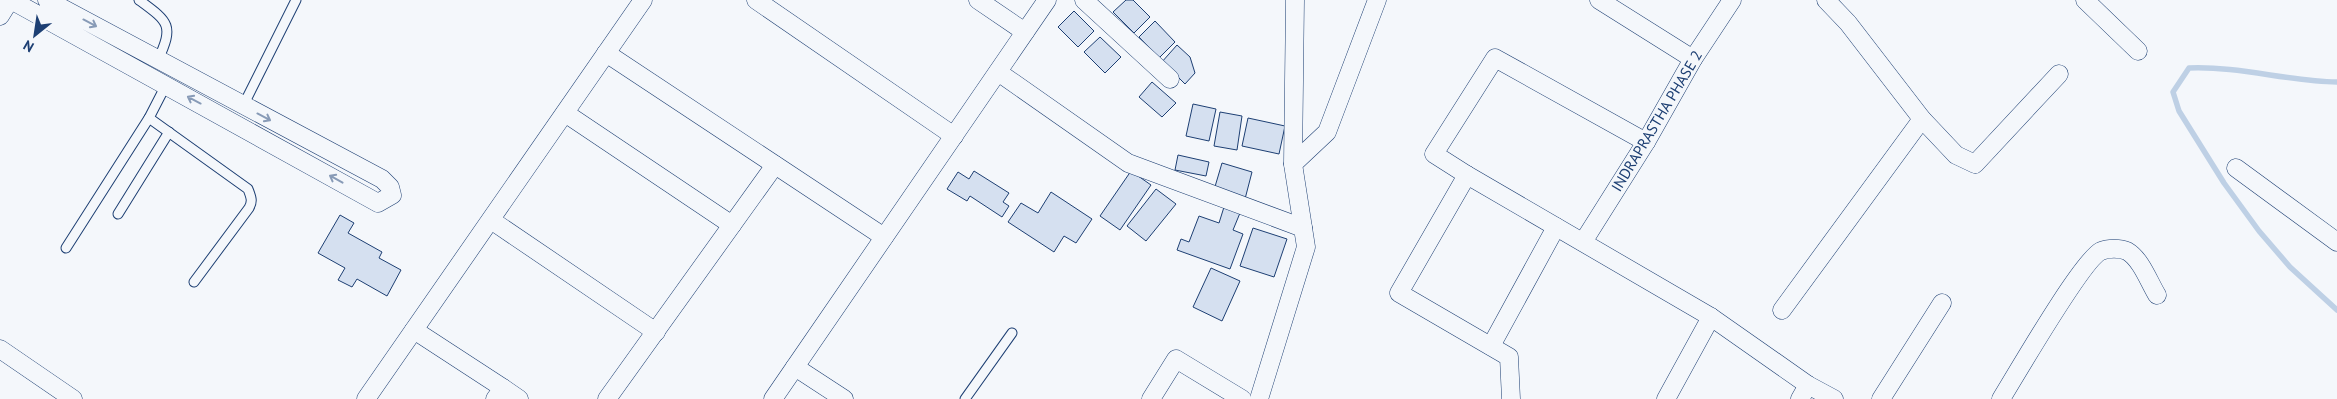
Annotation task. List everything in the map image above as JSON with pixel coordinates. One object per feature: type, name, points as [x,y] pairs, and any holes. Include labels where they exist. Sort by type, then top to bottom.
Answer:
[{"type":"street","points":[[0,16],[11,0],[378,203],[392,195],[390,186],[382,179],[47,0]]},
{"type":"street","points":[[366,399],[643,0]]},
{"type":"street","points":[[756,0],[954,136]]},
{"type":"street","points":[[978,0],[1025,32]]},
{"type":"street","points":[[773,399],[1047,0]]},
{"type":"street","points":[[1084,0],[1170,79]]},
{"type":"street","points":[[1259,399],[1306,247],[1293,164],[1295,0]]},
{"type":"street","points":[[1293,164],[1327,132],[1377,0]]},
{"type":"street","points":[[1599,0],[1693,59]]},
{"type":"street","name":"INDRAPRASTHA PHASE 2","points":[[1583,242],[1646,142],[1693,59],[1732,0]]},
{"type":"street","points":[[1826,0],[1848,23],[1922,119],[1956,155],[1975,164],[2059,74]]},
{"type":"street","points":[[2085,0],[2138,52]]},
{"type":"street","points":[[606,53],[884,237]]},
{"type":"street","points":[[1646,142],[1495,58],[1434,154],[1712,317],[1804,392],[1834,399]]},
{"type":"street","points":[[998,72],[1128,163],[1303,228]]},
{"type":"street","points":[[565,113],[732,225]]},
{"type":"street","points":[[1782,310],[1922,119]]},
{"type":"street","points":[[608,399],[775,165]]},
{"type":"street","points":[[2236,168],[2337,242]]},
{"type":"street","points":[[1467,175],[1399,293],[1509,357],[1511,399]]},
{"type":"street","points":[[491,220],[656,332]]},
{"type":"street","points":[[1491,346],[1556,227]]},
{"type":"street","points":[[2001,399],[2072,285],[2091,259],[2101,251],[2114,248],[2127,251],[2136,260],[2157,295]]},
{"type":"street","points":[[1881,399],[1942,303]]},
{"type":"street","points":[[1666,399],[1712,317]]},
{"type":"street","points":[[414,330],[499,394],[519,399]]},
{"type":"street","points":[[0,349],[73,399]]},
{"type":"street","points":[[1151,399],[1176,359],[1242,399]]},
{"type":"street","points":[[796,367],[844,399]]},
{"type":"lane","points":[[139,0],[159,14],[168,27],[168,38],[158,60]]},
{"type":"lane","points":[[243,106],[296,0]]},
{"type":"lane","points":[[66,248],[149,118],[166,85]]},
{"type":"lane","points":[[149,118],[248,189],[252,202],[194,282]]},
{"type":"lane","points":[[118,214],[169,132]]},
{"type":"lane","points":[[965,399],[1012,333]]},
{"type":"building","points":[[1126,0],[1133,0],[1150,17],[1134,33],[1113,12]]},
{"type":"building","points":[[1074,11],[1094,31],[1078,47],[1058,27]]},
{"type":"building","points":[[1155,21],[1175,42],[1159,58],[1139,37]]},
{"type":"building","points":[[1100,37],[1121,57],[1105,73],[1084,52]]},
{"type":"building","points":[[1177,45],[1190,57],[1195,73],[1185,84],[1179,78],[1175,83],[1161,63]]},
{"type":"building","points":[[1152,82],[1176,103],[1162,117],[1139,97]]},
{"type":"building","points":[[1193,104],[1216,109],[1209,141],[1186,136]]},
{"type":"building","points":[[1220,112],[1242,116],[1237,150],[1214,146]]},
{"type":"building","points":[[1248,118],[1285,126],[1279,154],[1242,146]]},
{"type":"building","points":[[1178,155],[1209,162],[1206,176],[1175,170]]},
{"type":"building","points":[[1222,163],[1252,172],[1245,199],[1214,190]]},
{"type":"building","points":[[974,171],[1009,193],[1003,202],[1009,206],[1002,217],[970,196],[967,201],[947,189],[958,172],[969,179]]},
{"type":"building","points":[[1131,171],[1151,185],[1120,230],[1100,216]]},
{"type":"building","points":[[1156,189],[1176,204],[1146,241],[1127,226]]},
{"type":"building","points":[[1051,192],[1092,219],[1076,243],[1064,236],[1054,252],[1008,222],[1021,203],[1038,213]]},
{"type":"building","points":[[1224,207],[1240,213],[1233,230],[1243,234],[1230,269],[1177,250],[1181,239],[1189,242],[1199,216],[1219,223]]},
{"type":"building","points":[[340,215],[354,223],[348,233],[382,252],[379,258],[401,270],[387,296],[357,279],[352,287],[338,280],[345,268],[318,253]]},
{"type":"building","points":[[1253,228],[1287,239],[1274,277],[1240,266]]},
{"type":"building","points":[[1211,268],[1240,281],[1222,321],[1193,307]]},
{"type":"waterway","points":[[2337,82],[2226,69],[2189,68],[2173,92],[2179,111],[2224,183],[2259,231],[2290,267],[2337,310]]}]
